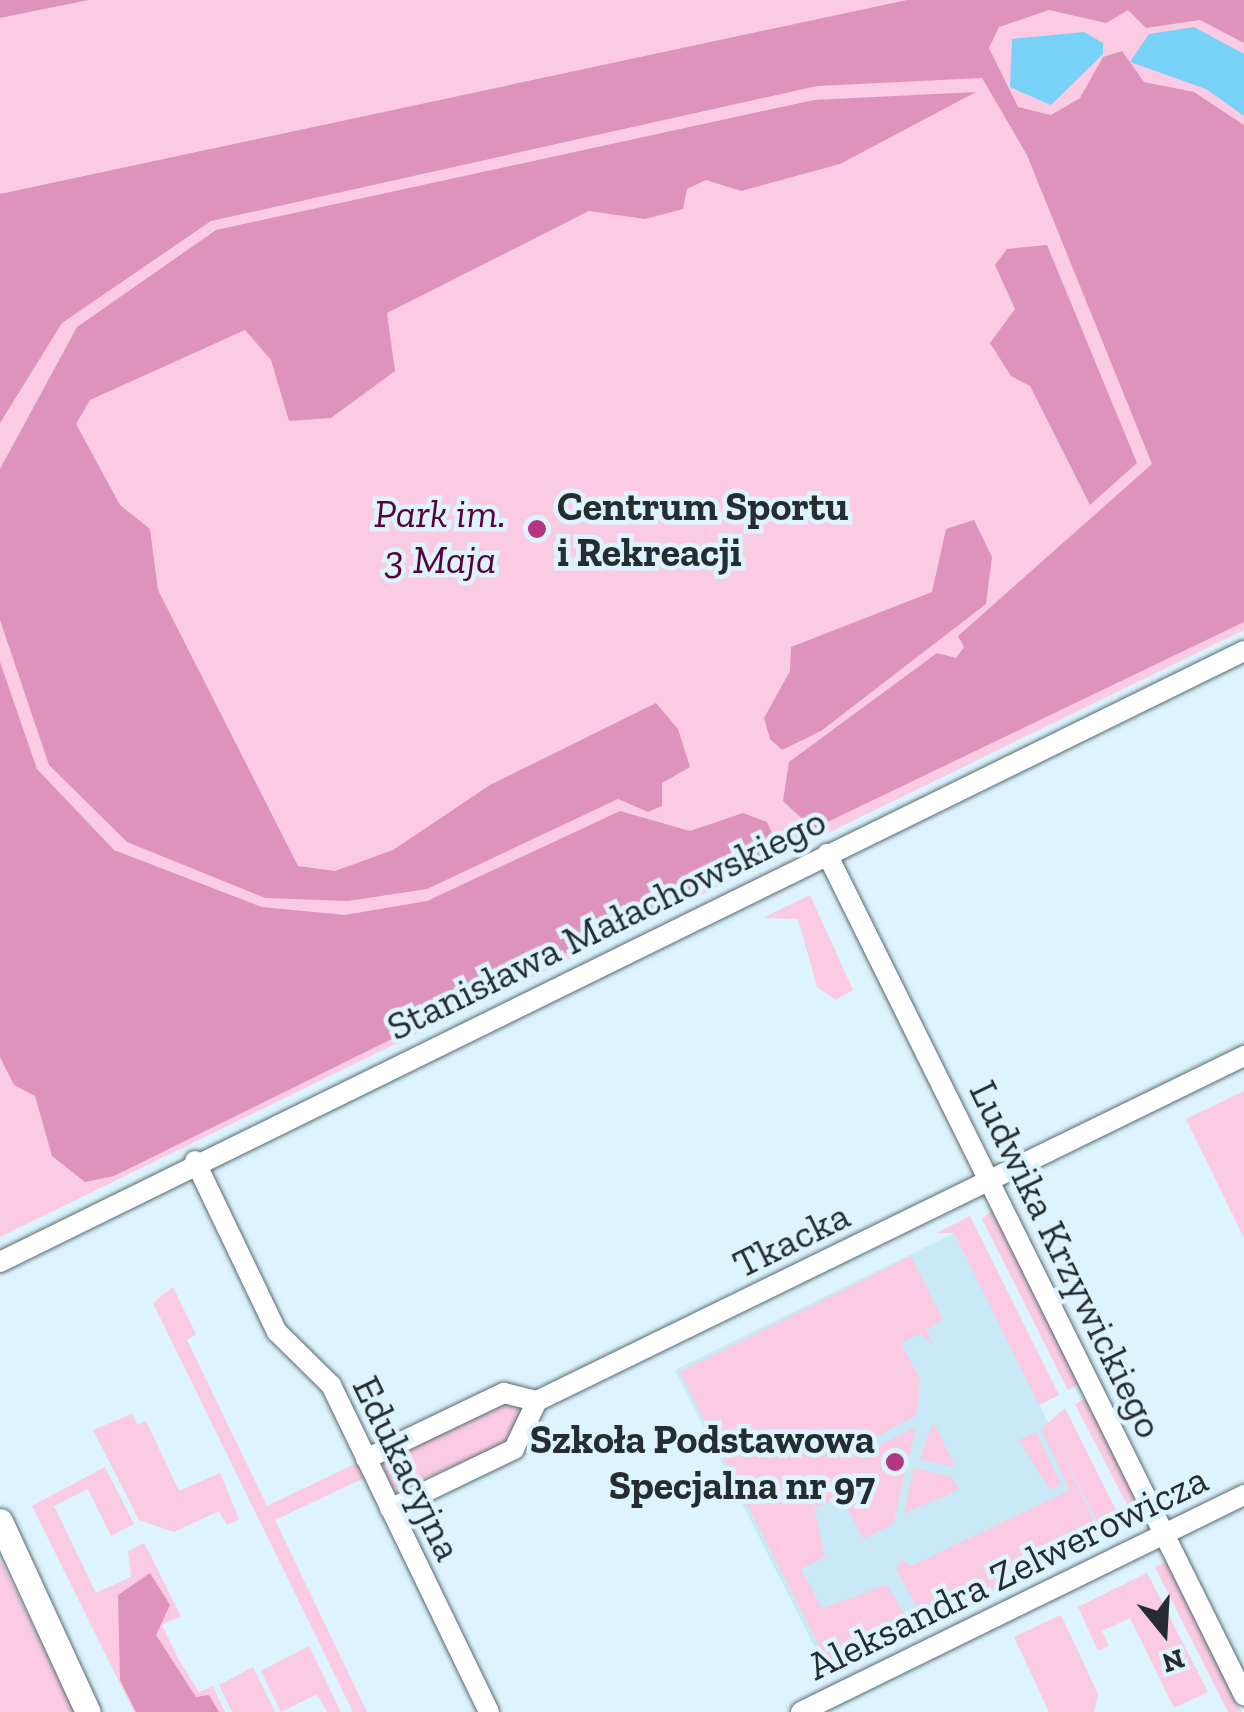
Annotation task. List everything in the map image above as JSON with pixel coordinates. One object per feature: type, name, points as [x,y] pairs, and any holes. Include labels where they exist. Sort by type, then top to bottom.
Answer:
[{"type":"street","name":"Stanisława Małachowskiego","points":[[0,1262],[194,1161],[1244,650]]},
{"type":"street","name":"Ludwika Krzywickiego","points":[[827,854],[1244,1695]]},
{"type":"street","name":"Tkacka","points":[[366,1459],[504,1393],[537,1401],[1244,1056]]},
{"type":"street","name":"Edukacyjna","points":[[194,1161],[277,1332],[331,1385],[489,1712]]},
{"type":"street","points":[[390,1510],[514,1449],[537,1401]]},
{"type":"street","name":"Aleksandra Zelwerowicza","points":[[801,1712],[1244,1495]]},
{"type":"street","points":[[0,1521],[88,1712]]},
{"type":"shaded area","points":[[0,0],[89,0],[0,18]]},
{"type":"shaded area","points":[[907,0],[1244,0],[1244,43],[1200,20],[1146,28],[1128,10],[1106,23],[1049,10],[999,27],[989,48],[1018,107],[1051,115],[1080,98],[1103,57],[1122,51],[1144,82],[1194,92],[1244,125],[1244,622],[813,829],[783,801],[789,762],[937,653],[956,658],[964,647],[958,636],[1152,464],[1027,155],[982,78],[817,86],[211,221],[62,323],[0,423],[0,194]]},
{"type":"shaded area","points":[[976,92],[840,164],[741,191],[706,180],[687,189],[683,209],[645,219],[589,211],[387,313],[395,371],[331,418],[289,421],[271,360],[245,330],[90,400],[76,424],[120,505],[150,529],[158,590],[298,866],[335,871],[393,850],[490,785],[656,703],[678,729],[690,767],[662,783],[662,806],[648,812],[618,799],[427,889],[348,901],[265,898],[127,842],[49,765],[0,620],[0,469],[77,327],[216,230],[814,100]]},
{"type":"shaded area","points":[[1047,245],[1137,463],[1090,505],[1030,386],[1011,376],[990,343],[1015,309],[995,265],[1007,249]]},
{"type":"shaded area","points":[[974,520],[992,557],[986,604],[821,731],[782,750],[770,739],[764,718],[790,671],[791,647],[932,592],[946,529]]},
{"type":"shaded area","points":[[0,662],[37,769],[114,850],[262,907],[345,915],[427,901],[620,811],[690,831],[743,813],[767,822],[779,848],[114,1176],[85,1182],[52,1156],[35,1096],[14,1085],[0,1057]]},
{"type":"shaded area","name":"Szkoła Podstawowa Specjalna nr 97","points":[[954,1233],[1105,1537],[828,1674],[675,1370]]},
{"type":"shaded area","points":[[150,1573],[170,1605],[156,1635],[196,1697],[209,1695],[219,1712],[136,1712],[120,1680],[118,1595]]},
{"type":"green space","name":"Park im. 3 Maja","points":[[89,0],[1244,0],[1244,630],[0,1237],[0,18]]},
{"type":"green space","points":[[810,895],[853,990],[836,1000],[817,987],[798,919],[763,918]]},
{"type":"green space","points":[[1244,1091],[1244,1238],[1186,1119]]},
{"type":"green space","points":[[992,1210],[1079,1384],[1068,1390],[982,1219]]},
{"type":"green space","points":[[970,1216],[1059,1395],[1039,1405],[954,1233],[937,1233]]},
{"type":"green space","points":[[911,1256],[943,1320],[926,1329],[933,1344],[919,1334],[901,1343],[920,1380],[917,1415],[867,1442],[868,1451],[916,1427],[893,1524],[863,1539],[841,1496],[814,1509],[825,1557],[801,1569],[822,1609],[887,1584],[912,1628],[831,1669],[680,1372]]},
{"type":"green space","points":[[173,1287],[196,1334],[187,1340],[267,1506],[357,1463],[364,1478],[275,1520],[367,1712],[353,1712],[153,1303]]},
{"type":"green space","points":[[1086,1398],[1144,1515],[1135,1520],[1075,1404]]},
{"type":"green space","points":[[503,1402],[520,1410],[510,1442],[392,1492],[381,1461]]},
{"type":"green space","points":[[1065,1408],[1116,1510],[1107,1541],[1054,1436],[1101,1536],[925,1621],[896,1569],[902,1560],[911,1566],[1070,1490],[1041,1429]]},
{"type":"green space","points":[[132,1414],[137,1425],[146,1421],[179,1491],[220,1473],[239,1519],[227,1525],[219,1511],[174,1532],[139,1520],[93,1430]]},
{"type":"green space","points":[[932,1425],[936,1427],[955,1467],[920,1459]]},
{"type":"green space","points":[[1036,1432],[1061,1484],[1050,1490],[1019,1440]]},
{"type":"green space","points":[[105,1467],[134,1524],[111,1536],[88,1489],[54,1506],[96,1593],[131,1577],[128,1551],[144,1543],[181,1616],[162,1625],[199,1692],[213,1686],[225,1712],[134,1712],[32,1506]]},
{"type":"green space","points":[[914,1468],[952,1477],[959,1490],[904,1513]]},
{"type":"green space","points":[[0,1559],[75,1712],[0,1712]]},
{"type":"green space","points":[[1167,1562],[1241,1712],[1228,1712],[1155,1567]]},
{"type":"green space","points":[[1147,1573],[1208,1692],[1174,1708],[1130,1618],[1102,1631],[1109,1646],[1098,1651],[1078,1607]]},
{"type":"green space","points":[[1061,1615],[1098,1694],[1094,1712],[1049,1712],[1014,1637]]},
{"type":"green space","points":[[309,1646],[341,1712],[327,1712],[317,1694],[281,1712],[261,1671]]},
{"type":"green space","points":[[253,1667],[275,1712],[232,1712],[219,1685]]},
{"type":"water","points":[[1194,27],[1244,54],[1244,116],[1206,89],[1130,62],[1149,34]]},
{"type":"water","points":[[1084,32],[1103,43],[1103,54],[1051,105],[1010,87],[1012,39]]},
{"type":"place","name":"Centrum Sportu i Rekreacji","points":[[537,529]]},
{"type":"place","name":"Szkoła Podstawowa Specjalna nr 97","points":[[895,1462]]}]
